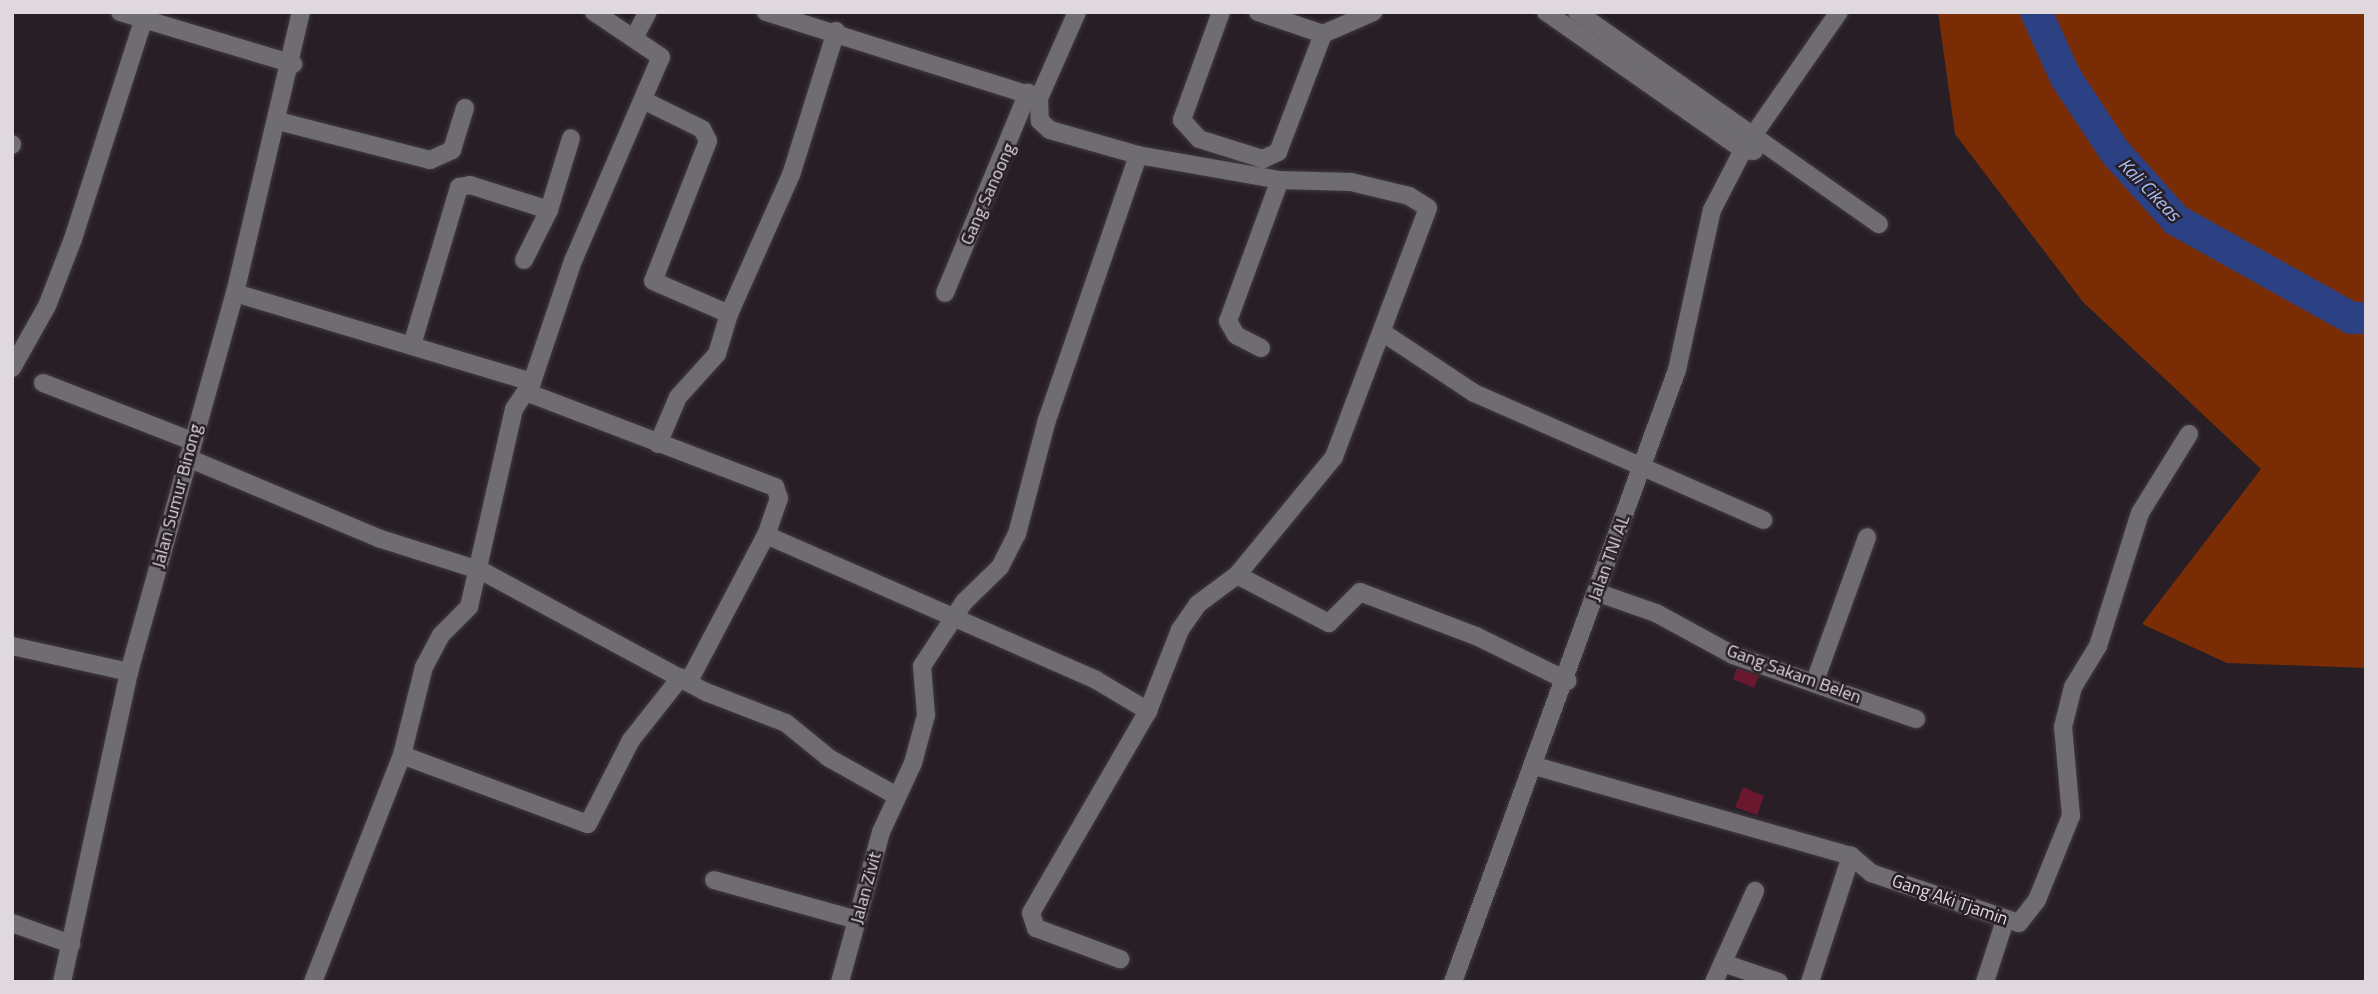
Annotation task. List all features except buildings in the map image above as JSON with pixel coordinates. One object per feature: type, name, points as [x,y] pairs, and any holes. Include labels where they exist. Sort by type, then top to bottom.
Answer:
[{"type":"street","points":[[120,12],[143,21],[173,20],[293,64]]},
{"type":"street","name":"Jalan Sumur Binong","points":[[62,982],[129,672],[235,293],[293,64],[301,12]]},
{"type":"street","points":[[313,982],[402,755],[424,667],[441,635],[469,607],[482,571],[497,463],[528,387],[573,261],[646,101],[661,57],[635,36],[594,12]]},
{"type":"street","points":[[635,36],[648,12]]},
{"type":"street","points":[[766,12],[836,31],[1033,96],[1040,121],[1050,130],[1139,155],[1280,180],[1351,182],[1409,196],[1428,208],[1334,457],[1237,575],[1198,604],[1181,630],[1148,711],[1031,913],[1036,928],[1120,959]]},
{"type":"street","name":"Gang Sanoong","points":[[945,293],[1033,96],[1077,12]]},
{"type":"street","points":[[1221,12],[1182,120],[1199,139],[1263,159],[1278,152],[1323,34]]},
{"type":"street","points":[[1258,12],[1323,34],[1373,12]]},
{"type":"street","points":[[1546,12],[1743,150],[1775,153]]},
{"type":"street","points":[[1577,12],[1754,132],[1775,153],[1879,224]]},
{"type":"street","name":"Jalan TNI AL","points":[[1453,982],[1568,681],[1596,592],[1677,370],[1712,210],[1754,132],[1839,12]]},
{"type":"street","points":[[12,368],[47,306],[73,239],[143,21]]},
{"type":"street","points":[[658,444],[678,397],[717,354],[729,314],[791,175],[836,31]]},
{"type":"street","points":[[1619,63],[1631,48]]},
{"type":"street","points":[[646,101],[702,129],[708,141],[653,281],[729,314]]},
{"type":"street","points":[[278,121],[430,160],[452,150],[465,108]]},
{"type":"street","points":[[524,260],[549,210],[570,138]]},
{"type":"street","name":"Jalan Zivit","points":[[840,982],[857,920],[926,715],[922,666],[955,617],[1000,567],[1017,534],[1047,420],[1139,155]]},
{"type":"street","points":[[1261,348],[1236,335],[1228,321],[1280,180]]},
{"type":"street","points":[[412,345],[459,187],[470,185],[549,210]]},
{"type":"street","points":[[235,293],[412,345],[466,367],[528,387],[658,444],[775,487],[779,498],[766,535],[685,679],[631,740],[588,824],[402,755]]},
{"type":"street","points":[[1382,332],[1474,393],[1763,520]]},
{"type":"street","points":[[43,383],[381,539],[482,571],[685,679],[786,723],[829,758],[897,796]]},
{"type":"street","name":"Gang Aki Tjamin","points":[[1535,766],[1851,856],[1871,873],[2019,923],[2036,900],[2071,816],[2063,727],[2073,687],[2098,646],[2140,513],[2189,434]]},
{"type":"street","points":[[766,535],[1096,680],[1148,711]]},
{"type":"street","points":[[1815,681],[1867,537]]},
{"type":"street","points":[[1237,575],[1329,623],[1360,592],[1476,636],[1568,681]]},
{"type":"street","name":"Gang Sakam Belen","points":[[1596,592],[1656,613],[1733,655],[1815,681],[1916,719]]},
{"type":"street","points":[[12,646],[129,672]]},
{"type":"street","points":[[1810,982],[1851,856]]},
{"type":"street","points":[[714,880],[857,920]]},
{"type":"street","points":[[1714,982],[1755,891]]},
{"type":"street","points":[[1985,982],[2006,920]]},
{"type":"street","points":[[12,923],[71,944]]},
{"type":"street","points":[[1723,963],[1779,982]]},
{"type":"shaded area","points":[[1938,12],[2366,12],[2366,668],[2227,663],[2142,624],[2261,469],[2083,302],[1955,134]]},
{"type":"waterway","name":"Kali Cikeas","points":[[2036,12],[2066,78],[2115,152],[2176,220],[2351,318],[2366,318]]}]
